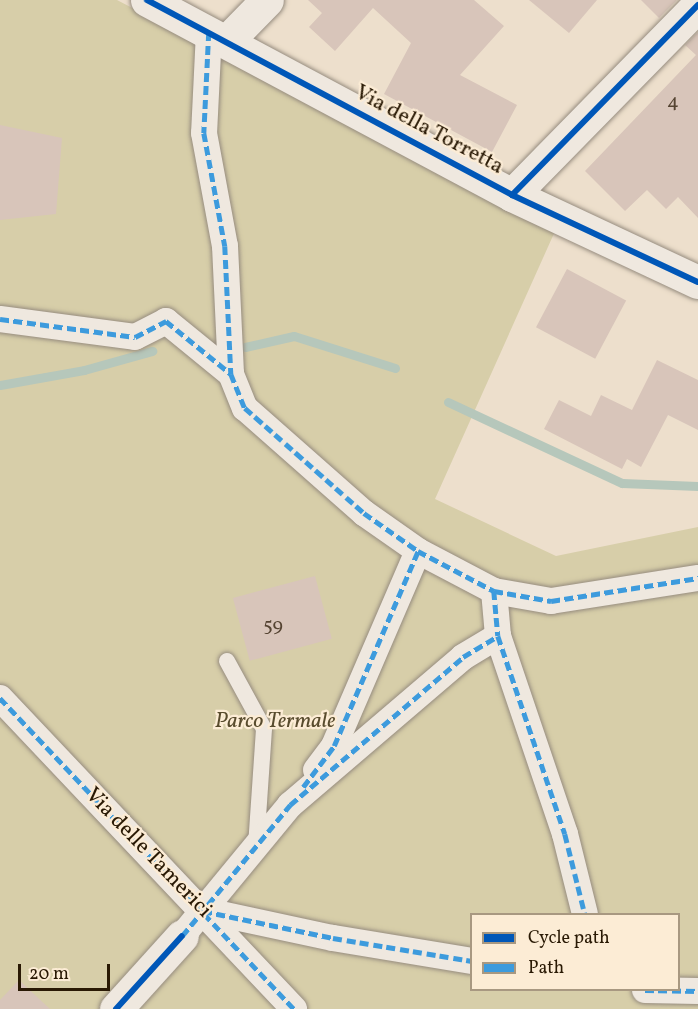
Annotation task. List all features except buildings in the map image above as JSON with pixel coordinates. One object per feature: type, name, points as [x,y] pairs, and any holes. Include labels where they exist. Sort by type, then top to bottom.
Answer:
[{"type":"street","name":"Via della Torretta","points":[[147,0],[512,195],[698,282]]},
{"type":"street","points":[[267,0],[218,36],[204,133],[225,246],[231,374],[245,408],[364,513],[418,551],[494,591],[551,601],[698,578]]},
{"type":"street","points":[[512,195],[698,5]]},
{"type":"street","points":[[0,319],[135,337],[166,321],[231,374]]},
{"type":"street","points":[[116,1009],[182,936],[290,805],[334,746],[418,551]]},
{"type":"street","points":[[494,591],[498,636],[565,834],[585,913]]},
{"type":"street","points":[[290,805],[464,657],[498,636]]},
{"type":"street","name":"Via delle Tamerici","points":[[0,698],[294,1009]]},
{"type":"street","points":[[202,910],[333,938],[470,961]]},
{"type":"street","points":[[680,991],[698,991]]},
{"type":"lane","points":[[227,661],[264,729],[256,846]]},
{"type":"green space","name":"Parco Termale","points":[[0,0],[117,0],[556,229],[435,499],[556,556],[698,527],[698,1009],[0,1009]]},
{"type":"waterway","points":[[245,347],[294,336],[395,368]]},
{"type":"waterway","points":[[0,385],[84,370],[152,351]]},
{"type":"waterway","points":[[448,402],[622,483],[698,486]]},
{"type":"marked path","points":[[209,32],[204,133],[225,246],[231,374]]},
{"type":"marked path","points":[[0,319],[135,337],[166,321],[231,374],[245,408],[364,513],[418,551],[494,591],[551,601],[698,578]]},
{"type":"marked path","points":[[303,787],[334,746],[418,551]]},
{"type":"marked path","points":[[494,591],[498,636],[565,834],[585,913]]},
{"type":"marked path","points":[[182,936],[290,805],[463,657],[498,636]]},
{"type":"marked path","points":[[0,698],[294,1009]]},
{"type":"marked path","points":[[203,911],[333,938],[470,961]]},
{"type":"marked path","points":[[680,991],[698,991]]},
{"type":"cycle path","points":[[147,0],[512,195],[698,282]]},
{"type":"cycle path","points":[[512,195],[698,5]]},
{"type":"cycle path","points":[[116,1009],[182,936]]}]
